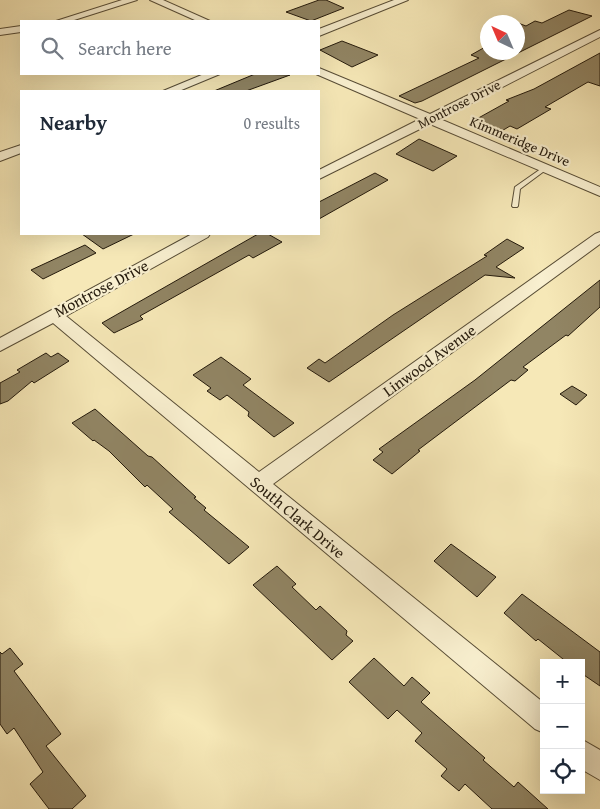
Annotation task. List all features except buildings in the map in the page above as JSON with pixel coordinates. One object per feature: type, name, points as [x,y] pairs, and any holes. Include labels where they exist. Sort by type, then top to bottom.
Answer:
[{"type":"street","points":[[64,20],[132,0]]},
{"type":"street","points":[[155,0],[202,20]]},
{"type":"street","points":[[320,33],[403,0]]},
{"type":"street","points":[[0,32],[20,29]]},
{"type":"street","name":"Montrose Drive","points":[[320,174],[600,32]]},
{"type":"street","name":"Kimmeridge Drive","points":[[320,70],[600,192]]},
{"type":"street","points":[[172,90],[211,75]]},
{"type":"street","points":[[0,157],[20,149]]},
{"type":"street","name":"Montrose Drive","points":[[0,344],[201,235]]},
{"type":"street","name":"Linwood Avenue","points":[[258,484],[600,237]]},
{"type":"street","name":"South Clark Drive","points":[[53,314],[540,717]]},
{"type":"street","points":[[585,755],[600,767]]},
{"type":"lane","points":[[515,206],[518,188],[545,168]]}]
